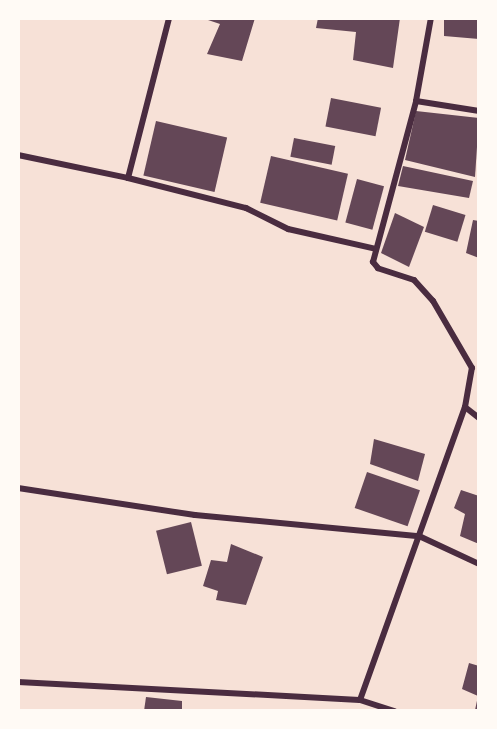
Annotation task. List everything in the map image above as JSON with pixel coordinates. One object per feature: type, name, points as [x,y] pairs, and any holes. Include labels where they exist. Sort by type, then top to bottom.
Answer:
[{"type":"street","points":[[128,178],[169,18]]},
{"type":"street","points":[[360,700],[465,407],[472,368],[433,301],[414,280],[378,268],[373,261],[416,101],[431,18]]},
{"type":"street","points":[[416,101],[479,111]]},
{"type":"street","points":[[18,155],[128,178],[246,208],[288,229],[376,249]]},
{"type":"street","points":[[465,407],[479,418]]},
{"type":"street","points":[[18,488],[195,515],[419,536],[479,564]]},
{"type":"street","points":[[18,682],[360,700],[394,711]]},
{"type":"building","points":[[202,18],[255,18],[242,61],[207,54],[220,24]]},
{"type":"building","points":[[318,18],[400,18],[393,68],[353,60],[356,32],[316,28]]},
{"type":"building","points":[[444,18],[479,18],[479,39],[444,36]]},
{"type":"building","points":[[331,98],[381,108],[376,136],[325,126]]},
{"type":"building","points":[[416,111],[479,118],[475,177],[405,160]]},
{"type":"building","points":[[156,121],[227,137],[215,192],[143,176]]},
{"type":"building","points":[[294,138],[335,146],[332,165],[290,157]]},
{"type":"building","points":[[271,156],[348,174],[337,221],[260,203]]},
{"type":"building","points":[[403,166],[473,181],[469,198],[398,186]]},
{"type":"building","points":[[357,179],[384,186],[372,230],[345,222]]},
{"type":"building","points":[[433,205],[466,215],[457,242],[425,232]]},
{"type":"building","points":[[395,213],[424,227],[409,267],[381,253]]},
{"type":"building","points":[[473,220],[479,221],[479,258],[466,253]]},
{"type":"building","points":[[374,439],[425,454],[418,481],[370,464]]},
{"type":"building","points":[[367,472],[420,490],[408,526],[355,508]]},
{"type":"building","points":[[461,490],[479,496],[479,544],[460,536],[465,514],[454,508]]},
{"type":"building","points":[[191,522],[202,566],[167,574],[156,531]]},
{"type":"building","points":[[231,544],[263,557],[246,605],[216,600],[218,591],[203,586],[211,560],[227,562]]},
{"type":"building","points":[[469,663],[479,666],[479,711],[475,710],[478,696],[462,689]]},
{"type":"building","points":[[146,697],[182,701],[182,711],[144,711]]}]
